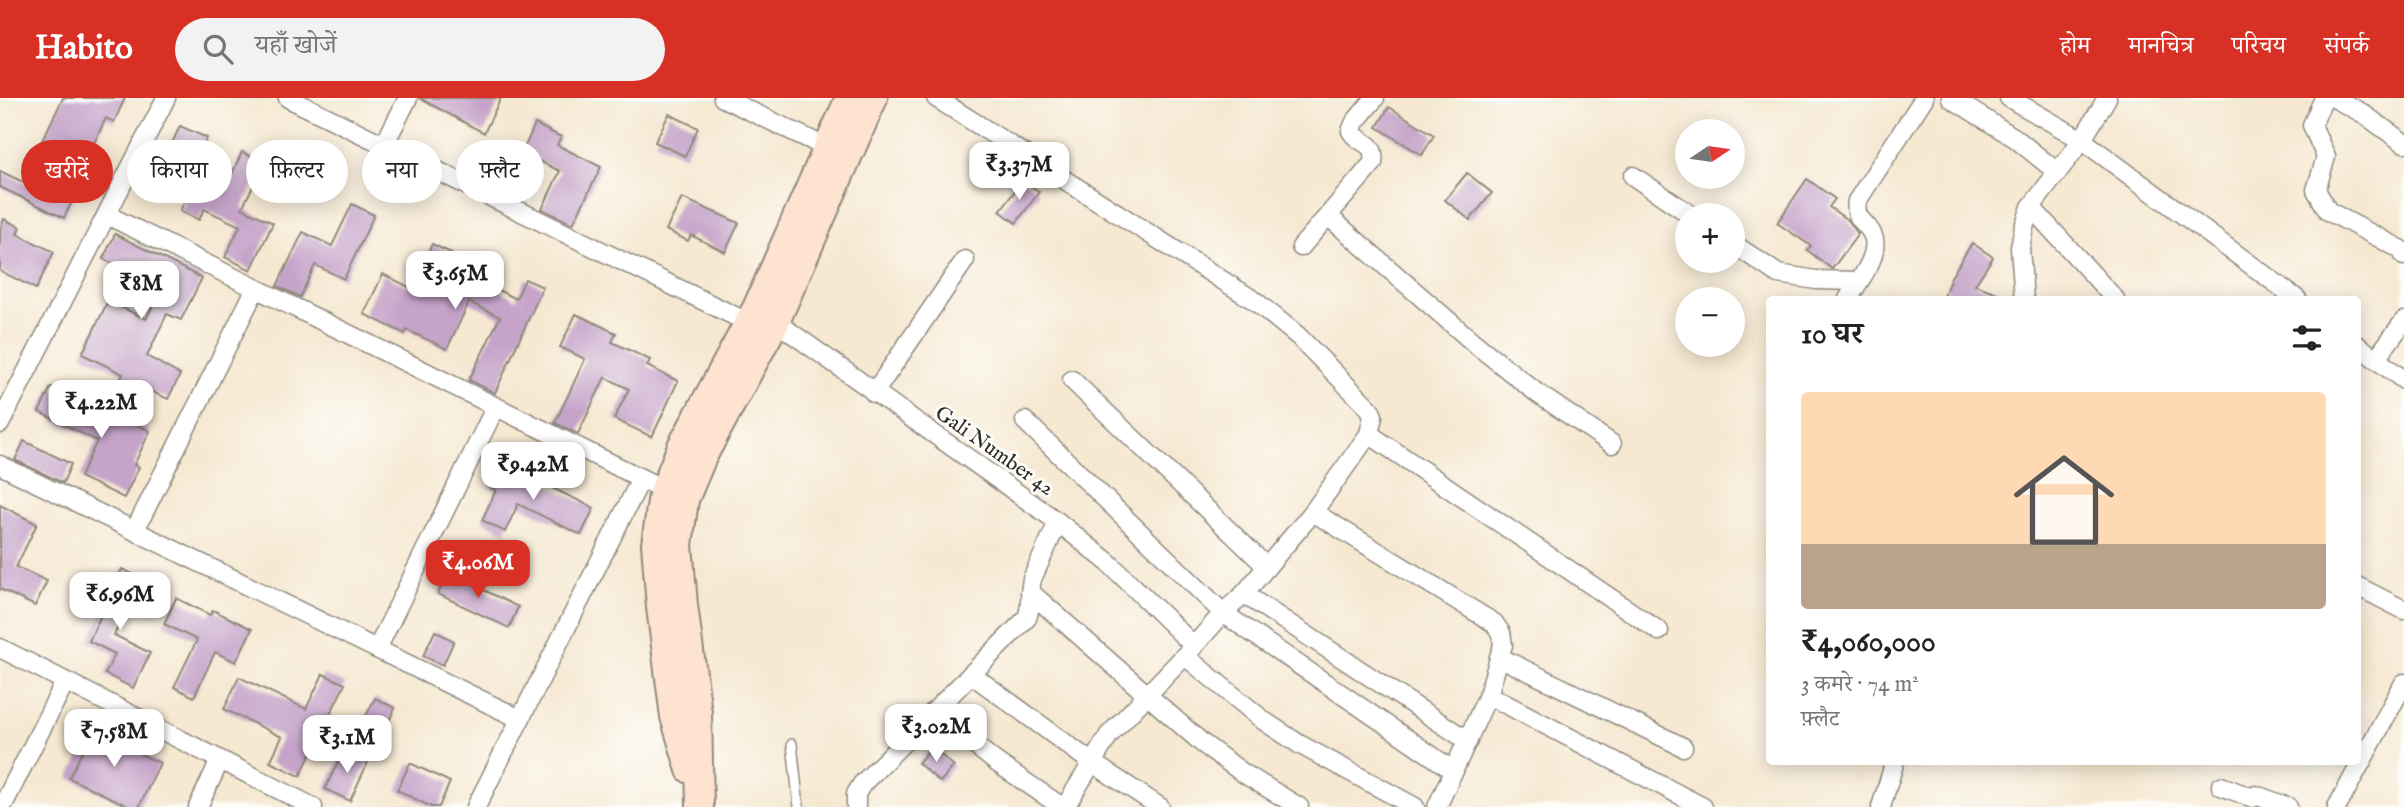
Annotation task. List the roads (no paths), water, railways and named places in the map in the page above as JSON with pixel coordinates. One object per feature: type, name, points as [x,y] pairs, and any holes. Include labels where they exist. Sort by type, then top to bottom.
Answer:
[{"type":"street","points":[[0,424],[166,98]]},
{"type":"street","name":"Gali Number 42","points":[[288,98],[374,140]]},
{"type":"street","points":[[387,140],[408,98]]},
{"type":"street","points":[[723,98],[837,152]]},
{"type":"street","points":[[837,152],[849,98]]},
{"type":"street","points":[[699,803],[698,713],[679,545],[685,500],[760,318],[837,152],[874,98]]},
{"type":"street","points":[[933,712],[996,762],[1064,807],[1109,735],[1244,594],[1313,512],[1369,434],[1373,416],[1370,409],[1298,336],[1255,302],[936,98]]},
{"type":"street","points":[[1301,247],[1373,163],[1374,154],[1370,145],[1351,131],[1375,98]]},
{"type":"street","points":[[1850,296],[1873,255],[1874,240],[1858,217],[1857,201],[1924,98]]},
{"type":"street","points":[[1951,98],[2015,138],[2057,172]]},
{"type":"street","points":[[2009,98],[2082,141],[2293,296]]},
{"type":"street","points":[[2024,296],[2020,248],[2031,208],[2082,141],[2107,98]]},
{"type":"street","points":[[2324,98],[2312,125],[2326,158],[2316,190],[2328,211],[2402,250],[2404,256]]},
{"type":"street","points":[[2334,98],[2404,143]]},
{"type":"street","name":"Gali Number 42","points":[[442,172],[760,318],[874,393],[1058,522],[1109,563],[1189,651],[1264,721],[1299,744],[1415,807]]},
{"type":"street","points":[[1633,176],[1675,204]]},
{"type":"street","points":[[2031,208],[2112,296]]},
{"type":"street","points":[[107,215],[652,484]]},
{"type":"street","points":[[1328,216],[1473,342],[1537,393],[1612,444]]},
{"type":"street","points":[[1745,252],[1777,274],[1816,280],[1858,281]]},
{"type":"street","points":[[874,393],[965,260]]},
{"type":"street","points":[[135,530],[255,290]]},
{"type":"street","points":[[476,807],[520,719],[652,484],[681,446],[760,318]]},
{"type":"street","points":[[2376,359],[2404,321]]},
{"type":"street","points":[[2361,348],[2404,380]]},
{"type":"street","points":[[1072,380],[1266,567]]},
{"type":"street","points":[[377,649],[495,408]]},
{"type":"street","points":[[1025,421],[1223,613],[1454,771]]},
{"type":"street","points":[[1369,434],[1659,631]]},
{"type":"street","points":[[0,465],[520,719]]},
{"type":"street","points":[[652,484],[660,607],[674,717],[699,803]]},
{"type":"street","points":[[1313,512],[1494,623],[1501,634],[1503,645],[1488,695],[1437,807]]},
{"type":"street","points":[[856,807],[856,794],[862,784],[1027,618],[1031,610],[1032,579],[1058,522]]},
{"type":"street","points":[[2361,588],[2404,610]]},
{"type":"street","points":[[1030,592],[1202,743],[1243,774],[1299,807]]},
{"type":"street","points":[[1244,594],[1468,741]]},
{"type":"street","points":[[0,649],[313,807]]},
{"type":"street","points":[[1499,657],[1683,747]]},
{"type":"street","points":[[971,674],[1091,762],[1160,807]]},
{"type":"street","points":[[2,807],[65,682]]},
{"type":"street","points":[[2361,763],[2404,683]]},
{"type":"street","points":[[1488,695],[1703,807]]},
{"type":"street","points":[[198,807],[220,760]]},
{"type":"street","points":[[1881,807],[1894,765]]},
{"type":"street","points":[[2337,807],[2360,765]]},
{"type":"street","points":[[2221,786],[2288,807]]},
{"type":"lane","points":[[792,744],[799,807]]}]
